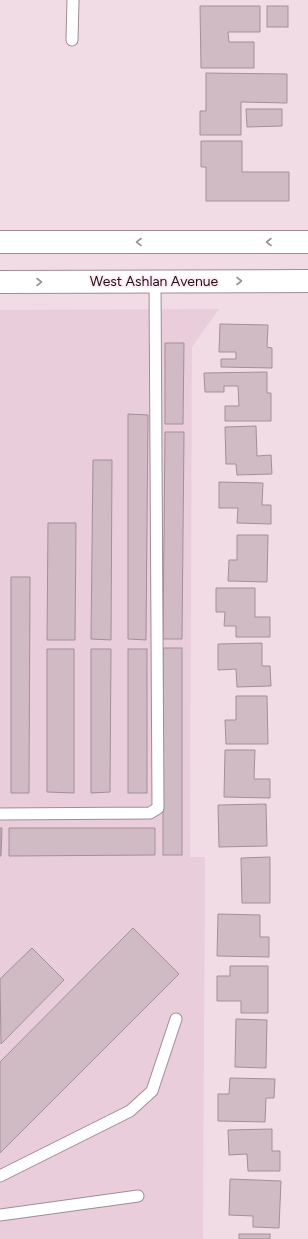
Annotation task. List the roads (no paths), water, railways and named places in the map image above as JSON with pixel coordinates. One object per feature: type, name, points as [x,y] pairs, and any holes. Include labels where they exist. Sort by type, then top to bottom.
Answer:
[{"type":"main road","points":[[0,242],[308,242]]},
{"type":"main road","name":"West Ashlan Avenue","points":[[0,282],[308,280]]},
{"type":"lane","points":[[72,0],[72,40]]},
{"type":"lane","points":[[0,814],[150,814],[158,808],[155,281]]},
{"type":"lane","points":[[0,1176],[130,1111],[152,1091],[176,1019]]},
{"type":"lane","points":[[0,1214],[138,1196]]}]
